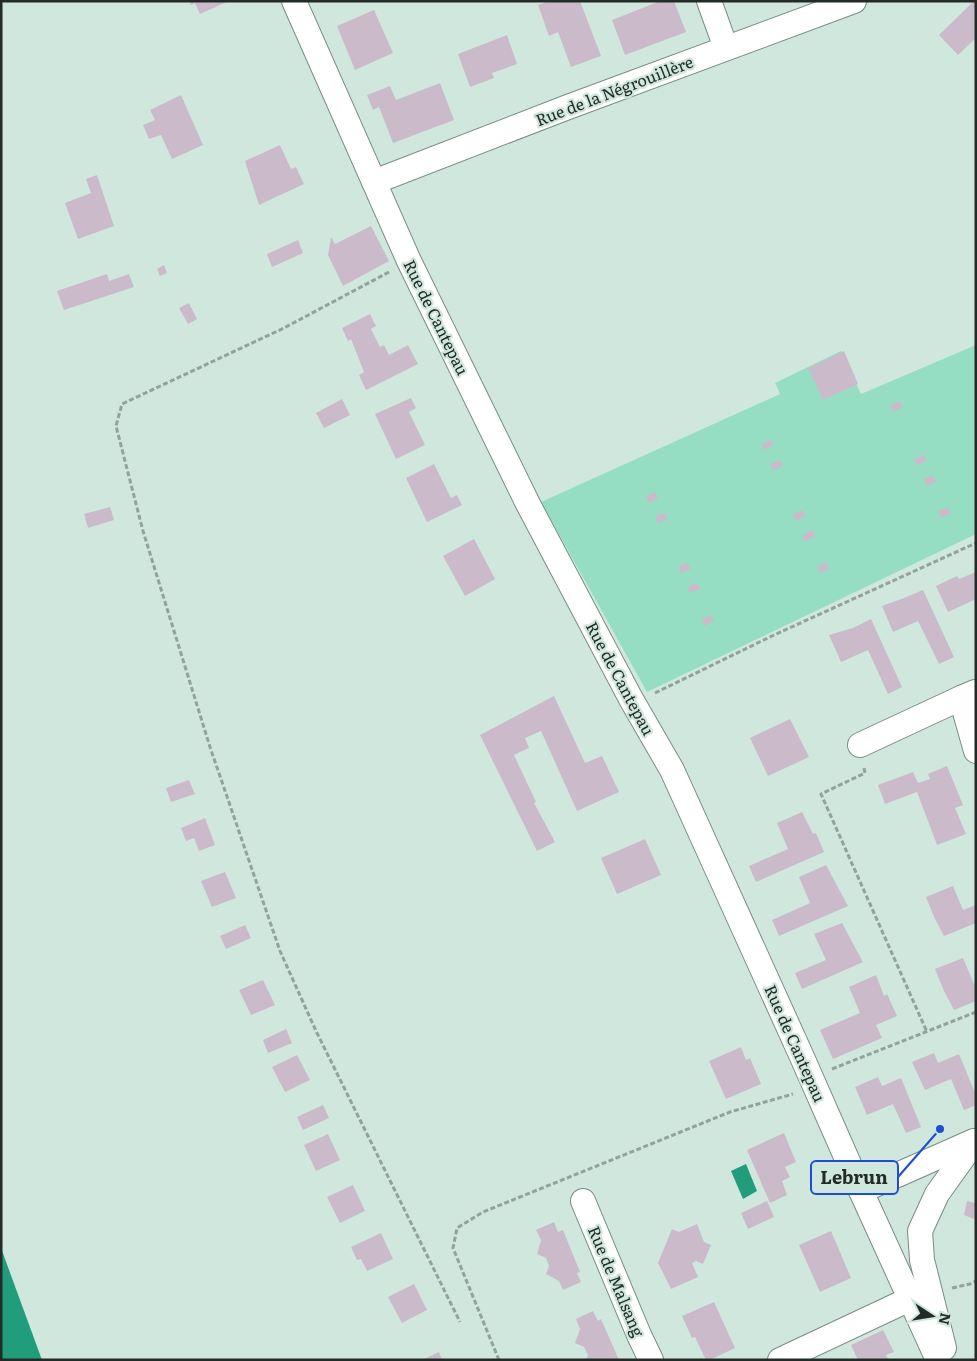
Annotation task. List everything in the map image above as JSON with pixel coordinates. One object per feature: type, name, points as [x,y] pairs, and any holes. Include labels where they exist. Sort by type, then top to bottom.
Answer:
[{"type":"street","name":"Rue de Cantepau","points":[[294,1],[410,261],[528,504],[634,704],[672,770],[938,1360]]},
{"type":"street","points":[[708,1],[726,48]]},
{"type":"street","name":"Rue de la Négrouillère","points":[[374,182],[558,110],[854,1]]},
{"type":"street","points":[[860,745],[968,695],[976,751]]},
{"type":"street","points":[[861,1191],[975,1141]]},
{"type":"street","points":[[946,1360],[922,1260],[920,1231],[936,1194],[975,1141]]},
{"type":"street","name":"Rue de Malsang","points":[[583,1201],[651,1360]]},
{"type":"street","points":[[780,1360],[910,1299]]},
{"type":"path","points":[[410,261],[284,328],[122,404],[116,426],[143,530],[210,748],[280,950],[316,1031],[460,1322]]},
{"type":"path","points":[[634,704],[774,636],[976,544]]},
{"type":"path","points":[[860,745],[865,773],[821,794],[927,1032]]},
{"type":"path","points":[[812,1078],[976,1012]]},
{"type":"shaded area","points":[[976,345],[976,534],[647,692],[541,502],[780,394],[775,383],[841,351],[861,394]]},
{"type":"shaded area","points":[[746,1164],[757,1191],[743,1199],[731,1171]]},
{"type":"shaded area","points":[[1,1248],[42,1360],[1,1360]]},
{"type":"building","points":[[189,1],[229,1],[200,14],[195,3],[191,5]]},
{"type":"building","points":[[549,1],[580,1],[601,56],[571,67],[558,32],[549,36],[538,5]]},
{"type":"building","points":[[660,1],[674,1],[686,32],[625,55],[612,20]]},
{"type":"building","points":[[976,1],[976,38],[958,55],[939,35]]},
{"type":"building","points":[[374,10],[393,53],[355,70],[337,26]]},
{"type":"building","points":[[507,35],[517,64],[492,73],[494,78],[470,87],[458,54]]},
{"type":"building","points":[[440,83],[454,120],[393,143],[379,107],[373,110],[367,95],[390,86],[396,100]]},
{"type":"building","points":[[181,95],[203,145],[172,159],[161,135],[149,139],[143,125],[155,120],[150,110]]},
{"type":"building","points":[[280,145],[291,169],[296,167],[304,184],[259,205],[245,161]]},
{"type":"building","points":[[97,175],[114,226],[78,239],[65,203],[91,193],[86,179]]},
{"type":"building","points":[[371,226],[389,261],[343,286],[328,255],[331,237],[335,244]]},
{"type":"building","points":[[298,240],[303,253],[272,267],[267,254]]},
{"type":"building","points":[[164,265],[167,273],[160,276],[157,269]]},
{"type":"building","points":[[107,274],[109,281],[129,274],[134,287],[64,310],[57,291]]},
{"type":"building","points":[[189,303],[197,319],[188,324],[179,308]]},
{"type":"building","points":[[370,314],[376,326],[371,329],[380,347],[384,345],[389,355],[408,345],[418,364],[366,390],[359,375],[364,372],[351,339],[348,341],[342,328]]},
{"type":"building","points":[[844,351],[858,384],[823,400],[808,368]]},
{"type":"building","points":[[411,398],[416,408],[409,412],[425,445],[396,459],[375,414]]},
{"type":"building","points":[[342,399],[350,415],[324,428],[316,413]]},
{"type":"building","points":[[900,401],[903,407],[893,412],[890,405]]},
{"type":"building","points":[[771,440],[773,446],[764,450],[761,444]]},
{"type":"building","points":[[924,455],[927,461],[917,465],[914,459]]},
{"type":"building","points":[[780,460],[783,466],[773,471],[770,464]]},
{"type":"building","points":[[434,464],[451,498],[457,495],[462,505],[427,522],[406,478]]},
{"type":"building","points":[[933,475],[936,482],[927,486],[924,479]]},
{"type":"building","points":[[655,492],[658,498],[649,503],[646,496]]},
{"type":"building","points":[[110,507],[114,520],[88,528],[84,514]]},
{"type":"building","points":[[948,507],[951,514],[941,518],[938,511]]},
{"type":"building","points":[[802,510],[806,516],[796,521],[793,514]]},
{"type":"building","points":[[665,513],[668,519],[658,523],[655,517]]},
{"type":"building","points":[[812,530],[815,537],[805,541],[802,535]]},
{"type":"building","points":[[474,539],[495,579],[465,596],[443,556]]},
{"type":"building","points":[[826,562],[829,569],[820,573],[817,567]]},
{"type":"building","points":[[687,563],[691,569],[681,573],[678,567]]},
{"type":"building","points":[[976,572],[976,604],[974,600],[948,612],[936,586],[957,576],[959,579]]},
{"type":"building","points":[[697,583],[700,589],[690,593],[687,587]]},
{"type":"building","points":[[923,590],[954,657],[939,664],[918,621],[893,632],[882,606]]},
{"type":"building","points":[[711,615],[714,621],[704,626],[702,619]]},
{"type":"building","points":[[871,619],[902,687],[888,694],[868,650],[841,662],[829,635],[853,628]]},
{"type":"building","points":[[554,696],[585,763],[602,756],[619,792],[577,811],[541,731],[525,738],[529,748],[514,755],[536,802],[534,803],[555,842],[537,851],[480,735]]},
{"type":"building","points":[[790,719],[809,757],[768,776],[750,738]]},
{"type":"building","points":[[947,766],[963,805],[955,808],[966,834],[937,845],[917,792],[885,804],[878,785],[913,772],[918,783],[930,779],[928,774]]},
{"type":"building","points":[[189,780],[195,794],[171,802],[166,788]]},
{"type":"building","points":[[802,812],[813,834],[816,833],[824,852],[756,882],[749,866],[788,849],[777,823]]},
{"type":"building","points":[[205,818],[215,845],[199,851],[194,838],[186,841],[181,828]]},
{"type":"building","points":[[645,839],[661,875],[617,894],[601,858]]},
{"type":"building","points":[[826,865],[848,906],[779,936],[772,920],[810,903],[799,877]]},
{"type":"building","points":[[225,872],[236,898],[212,907],[201,881]]},
{"type":"building","points":[[953,886],[963,910],[976,905],[976,923],[944,936],[926,897]]},
{"type":"building","points":[[842,923],[863,962],[802,989],[795,973],[826,960],[814,934]]},
{"type":"building","points":[[245,925],[251,938],[226,949],[220,936]]},
{"type":"building","points":[[963,958],[974,984],[976,983],[976,1001],[954,1010],[935,969]]},
{"type":"building","points":[[876,975],[884,996],[887,994],[897,1016],[876,1025],[882,1038],[833,1059],[820,1030],[860,1013],[849,987]]},
{"type":"building","points":[[263,980],[275,1005],[251,1015],[239,990]]},
{"type":"building","points":[[286,1029],[292,1043],[268,1053],[263,1040]]},
{"type":"building","points":[[741,1047],[746,1060],[750,1058],[761,1084],[726,1099],[709,1061]]},
{"type":"building","points":[[934,1053],[938,1063],[959,1054],[976,1095],[976,1105],[964,1110],[951,1079],[925,1090],[912,1062]]},
{"type":"building","points":[[297,1055],[310,1080],[285,1092],[272,1067]]},
{"type":"building","points":[[878,1077],[882,1086],[901,1078],[921,1127],[906,1133],[893,1104],[867,1115],[855,1087]]},
{"type":"building","points":[[323,1105],[329,1118],[303,1130],[297,1117]]},
{"type":"building","points":[[784,1133],[796,1162],[785,1167],[790,1177],[782,1181],[787,1195],[770,1203],[747,1150]]},
{"type":"building","points":[[328,1134],[340,1160],[316,1171],[304,1145]]},
{"type":"building","points":[[353,1185],[365,1211],[340,1223],[327,1197]]},
{"type":"building","points":[[767,1201],[774,1217],[748,1229],[741,1213]]},
{"type":"building","points":[[967,1201],[976,1203],[974,1219],[964,1215]]},
{"type":"building","points":[[554,1222],[558,1232],[563,1230],[580,1272],[577,1273],[581,1282],[563,1290],[559,1281],[546,1274],[549,1266],[546,1258],[537,1254],[541,1240],[536,1230]]},
{"type":"building","points":[[697,1224],[704,1242],[711,1245],[703,1264],[696,1261],[692,1263],[698,1277],[671,1289],[658,1263],[672,1229],[679,1232]]},
{"type":"building","points":[[831,1231],[851,1278],[820,1292],[799,1245]]},
{"type":"building","points":[[381,1233],[393,1259],[367,1271],[361,1259],[357,1260],[351,1247]]},
{"type":"building","points":[[414,1284],[427,1310],[402,1323],[388,1297]]},
{"type":"building","points":[[714,1302],[735,1348],[710,1360],[706,1360],[695,1337],[692,1338],[682,1316]]},
{"type":"building","points":[[593,1311],[598,1321],[601,1319],[619,1360],[586,1360],[588,1355],[584,1347],[575,1343],[580,1329],[576,1319]]},
{"type":"building","points":[[883,1330],[894,1352],[886,1355],[888,1360],[858,1360],[851,1345]]},
{"type":"building","points":[[439,1352],[442,1360],[422,1360]]},
{"type":"place","name":"Lebrun","points":[[940,1129]]}]
